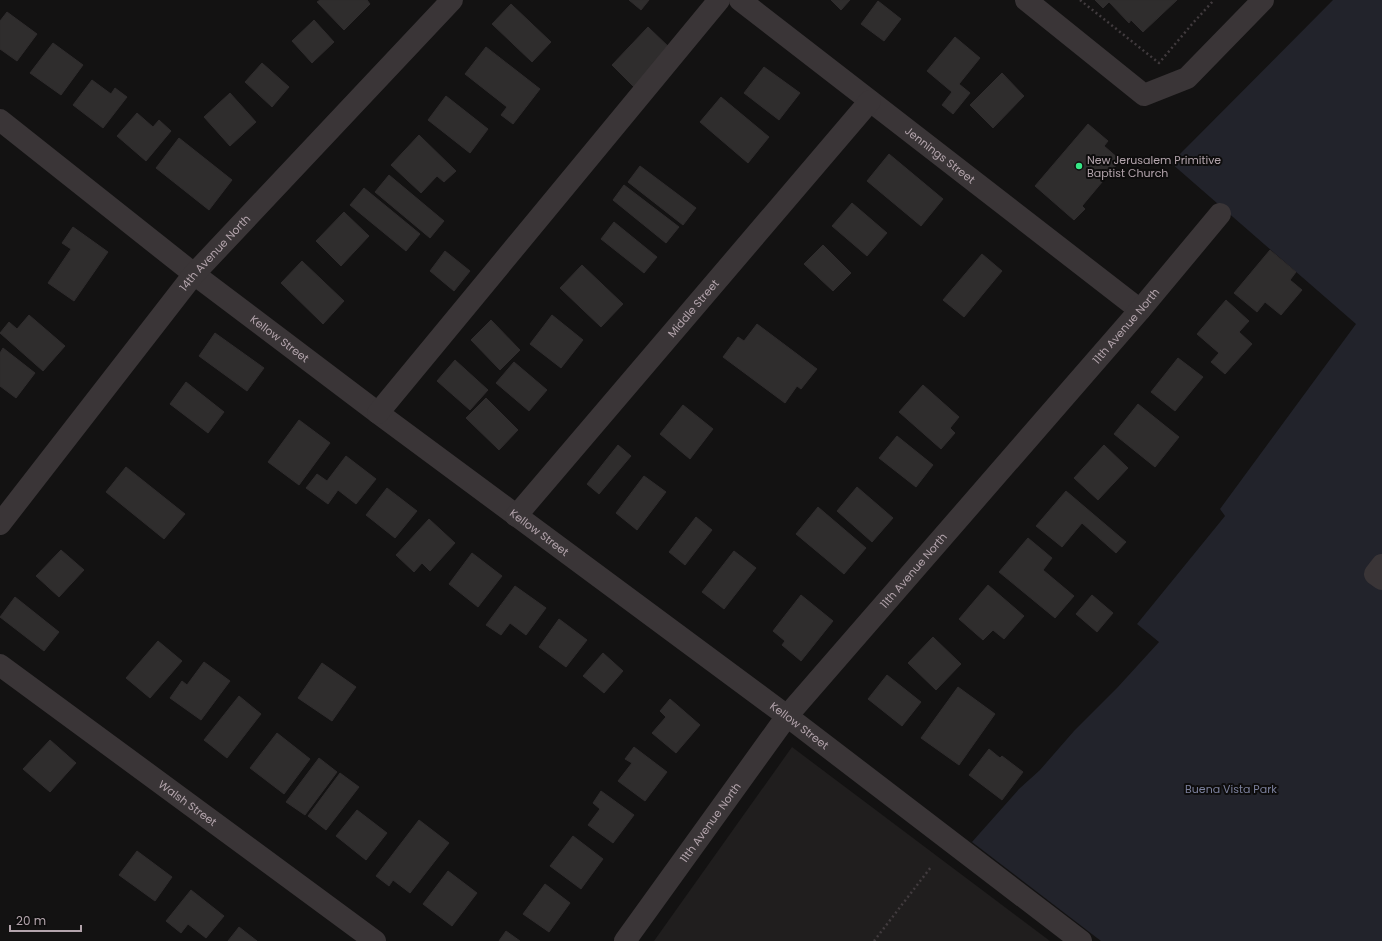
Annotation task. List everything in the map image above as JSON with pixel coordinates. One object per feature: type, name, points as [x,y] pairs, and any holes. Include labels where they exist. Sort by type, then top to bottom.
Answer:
[{"type":"street","name":"14th Avenue North","points":[[0,524],[194,274],[452,0]]},
{"type":"street","points":[[378,413],[719,0]]},
{"type":"street","name":"Jennings Street","points":[[740,0],[1140,310]]},
{"type":"street","points":[[1026,0],[1144,95],[1187,78],[1262,0]]},
{"type":"street","name":"Middle Street","points":[[516,516],[870,102]]},
{"type":"street","name":"Kellow Street","points":[[0,120],[194,274],[516,516],[787,716],[1081,941]]},
{"type":"street","name":"11th Avenue North","points":[[625,941],[787,716],[1140,310],[1220,214]]},
{"type":"street","points":[[1382,565],[1375,574],[1382,579]]},
{"type":"street","name":"Walsh Street","points":[[0,664],[375,941]]},
{"type":"path","points":[[1080,0],[1159,63],[1192,23],[1214,0]]},
{"type":"path","points":[[874,941],[931,867]]},
{"type":"shaded area","points":[[792,747],[1050,941],[654,941]]},
{"type":"green space","name":"Buena Vista Park","points":[[1333,0],[1382,0],[1382,941],[1101,941],[972,842],[1019,789],[1040,770],[1074,731],[1117,688],[1159,642],[1137,624],[1225,516],[1220,509],[1356,324],[1171,163]]},
{"type":"building","points":[[320,0],[367,0],[370,4],[344,30],[317,2]]},
{"type":"building","points":[[629,0],[649,0],[641,10]]},
{"type":"building","points":[[831,0],[850,0],[841,10]]},
{"type":"building","points":[[1095,0],[1177,0],[1143,32],[1131,20],[1129,23],[1109,2],[1103,8]]},
{"type":"building","points":[[878,1],[901,19],[884,41],[861,24]]},
{"type":"building","points":[[511,4],[551,42],[532,62],[492,24]]},
{"type":"building","points":[[7,12],[37,34],[17,61],[0,49],[0,21]]},
{"type":"building","points":[[314,20],[334,42],[312,63],[292,41]]},
{"type":"building","points":[[648,27],[672,50],[635,88],[612,65]]},
{"type":"building","points":[[955,37],[980,58],[959,84],[970,93],[953,114],[942,105],[952,92],[927,71]]},
{"type":"building","points":[[53,43],[83,65],[61,95],[30,73]]},
{"type":"building","points":[[486,47],[540,89],[513,124],[501,115],[507,107],[465,74]]},
{"type":"building","points":[[262,63],[289,87],[272,107],[245,82]]},
{"type":"building","points":[[764,67],[800,93],[779,120],[744,93]]},
{"type":"building","points":[[1002,73],[1024,96],[993,128],[970,105]]},
{"type":"building","points":[[92,80],[111,94],[115,88],[127,97],[103,128],[73,105]]},
{"type":"building","points":[[230,93],[256,122],[230,146],[204,117]]},
{"type":"building","points":[[446,96],[488,129],[470,153],[428,120]]},
{"type":"building","points":[[721,97],[769,137],[748,163],[700,122]]},
{"type":"building","points":[[137,113],[153,127],[159,120],[171,131],[146,161],[117,136]]},
{"type":"building","points":[[1088,124],[1108,141],[1104,146],[1119,159],[1116,162],[1118,163],[1082,206],[1085,209],[1074,220],[1035,186]]},
{"type":"building","points":[[419,135],[456,171],[444,182],[437,176],[421,193],[391,165]]},
{"type":"building","points":[[179,138],[232,180],[209,210],[156,168]]},
{"type":"building","points":[[889,154],[943,199],[921,226],[867,181]]},
{"type":"building","points":[[640,166],[696,208],[683,225],[628,182]]},
{"type":"building","points":[[389,175],[444,221],[430,238],[375,192]]},
{"type":"building","points":[[624,185],[679,227],[666,243],[613,200]]},
{"type":"building","points":[[364,188],[420,234],[406,251],[350,205]]},
{"type":"building","points":[[852,203],[887,233],[867,256],[832,226]]},
{"type":"building","points":[[344,212],[369,236],[341,266],[316,241]]},
{"type":"building","points":[[614,222],[657,257],[644,273],[601,239]]},
{"type":"building","points":[[73,227],[108,252],[74,301],[48,283],[71,249],[62,243]]},
{"type":"building","points":[[823,245],[851,273],[833,291],[804,264]]},
{"type":"building","points":[[1270,250],[1296,272],[1290,280],[1302,290],[1281,315],[1265,302],[1257,312],[1234,293]]},
{"type":"building","points":[[445,251],[470,271],[454,291],[430,271]]},
{"type":"building","points":[[982,254],[1002,271],[964,317],[943,300]]},
{"type":"building","points":[[302,261],[344,301],[323,324],[281,283]]},
{"type":"building","points":[[582,265],[623,304],[601,327],[560,288]]},
{"type":"building","points":[[1226,300],[1249,321],[1239,332],[1252,344],[1225,374],[1211,362],[1219,353],[1197,334]]},
{"type":"building","points":[[29,315],[65,346],[43,371],[0,333],[9,322],[17,329]]},
{"type":"building","points":[[552,315],[583,340],[561,368],[530,344]]},
{"type":"building","points":[[491,320],[520,350],[500,370],[471,340]]},
{"type":"building","points":[[757,324],[817,369],[801,389],[797,386],[785,403],[723,357],[738,337],[744,341]]},
{"type":"building","points":[[215,333],[264,368],[247,391],[199,356]]},
{"type":"building","points":[[3,348],[35,373],[16,398],[0,386],[0,353]]},
{"type":"building","points":[[1178,358],[1203,377],[1175,411],[1151,392]]},
{"type":"building","points":[[455,360],[488,390],[470,410],[437,381]]},
{"type":"building","points":[[514,362],[547,390],[529,411],[496,383]]},
{"type":"building","points":[[186,382],[224,412],[208,433],[170,404]]},
{"type":"building","points":[[923,385],[959,417],[950,428],[955,433],[941,449],[899,412]]},
{"type":"building","points":[[486,398],[518,430],[499,450],[466,418]]},
{"type":"building","points":[[1138,404],[1179,437],[1155,467],[1114,434]]},
{"type":"building","points":[[683,405],[713,429],[690,459],[660,434]]},
{"type":"building","points":[[299,420],[330,443],[299,485],[268,462]]},
{"type":"building","points":[[897,436],[933,465],[916,487],[879,458]]},
{"type":"building","points":[[618,445],[631,456],[599,494],[587,484]]},
{"type":"building","points":[[1104,445],[1128,468],[1098,500],[1074,478]]},
{"type":"building","points":[[346,456],[376,479],[356,504],[338,490],[328,504],[306,488],[317,474],[327,481]]},
{"type":"building","points":[[126,467],[185,514],[164,539],[106,492]]},
{"type":"building","points":[[644,476],[666,492],[637,530],[616,513]]},
{"type":"building","points":[[857,487],[893,518],[872,542],[837,511]]},
{"type":"building","points":[[387,488],[417,511],[395,538],[366,515]]},
{"type":"building","points":[[1066,491],[1126,542],[1116,553],[1082,523],[1062,547],[1036,526]]},
{"type":"building","points":[[818,507],[866,548],[844,574],[796,534]]},
{"type":"building","points":[[696,517],[712,530],[685,565],[669,552]]},
{"type":"building","points":[[429,519],[455,543],[430,571],[422,563],[414,572],[396,555]]},
{"type":"building","points":[[1028,538],[1052,558],[1043,570],[1074,596],[1055,618],[999,572]]},
{"type":"building","points":[[61,550],[84,570],[59,597],[36,576]]},
{"type":"building","points":[[734,551],[756,568],[724,609],[702,592]]},
{"type":"building","points":[[472,553],[502,576],[478,607],[449,584]]},
{"type":"building","points":[[988,585],[1024,616],[1004,639],[993,630],[983,640],[959,619]]},
{"type":"building","points":[[515,586],[546,608],[526,635],[510,623],[501,635],[486,625]]},
{"type":"building","points":[[801,595],[833,621],[801,661],[782,645],[785,641],[773,631]]},
{"type":"building","points":[[1092,595],[1113,613],[1097,632],[1076,614]]},
{"type":"building","points":[[15,597],[59,632],[44,651],[0,617]]},
{"type":"building","points":[[559,619],[587,640],[566,667],[539,647]]},
{"type":"building","points":[[933,637],[961,664],[936,690],[908,663]]},
{"type":"building","points":[[158,641],[182,661],[150,698],[126,678]]},
{"type":"building","points":[[603,653],[623,671],[604,693],[583,676]]},
{"type":"building","points":[[204,662],[230,681],[201,720],[170,698],[182,681],[187,685]]},
{"type":"building","points":[[322,663],[356,687],[332,721],[298,698]]},
{"type":"building","points":[[887,675],[921,702],[902,726],[868,699]]},
{"type":"building","points":[[958,687],[995,714],[959,765],[921,738]]},
{"type":"building","points":[[239,696],[261,714],[227,758],[204,740]]},
{"type":"building","points":[[670,699],[700,725],[676,753],[652,733],[666,717],[660,711]]},
{"type":"building","points":[[277,733],[310,759],[284,794],[250,768]]},
{"type":"building","points":[[50,740],[76,763],[50,792],[23,769]]},
{"type":"building","points":[[634,747],[667,772],[645,801],[618,781],[632,763],[625,759]]},
{"type":"building","points":[[989,749],[1000,758],[1002,756],[1023,772],[1002,800],[969,775]]},
{"type":"building","points":[[319,758],[337,772],[305,815],[286,802]]},
{"type":"building","points":[[340,773],[359,787],[326,830],[308,816]]},
{"type":"building","points":[[601,791],[634,815],[613,843],[588,825],[600,809],[593,803]]},
{"type":"building","points":[[357,810],[387,833],[366,860],[336,836]]},
{"type":"building","points":[[419,820],[449,843],[410,893],[393,880],[389,886],[376,876]]},
{"type":"building","points":[[573,836],[603,859],[581,889],[550,866]]},
{"type":"building","points":[[137,851],[172,877],[155,901],[119,875]]},
{"type":"building","points":[[448,871],[477,893],[452,926],[423,904]]},
{"type":"building","points":[[545,884],[570,903],[549,932],[523,914]]},
{"type":"building","points":[[191,890],[224,916],[206,938],[188,924],[181,933],[166,921]]},
{"type":"building","points":[[239,927],[257,941],[228,941]]},
{"type":"building","points":[[506,931],[520,941],[499,941]]},
{"type":"place","name":"New Jerusalem Primitive Baptist Church","points":[[1079,166]]}]
